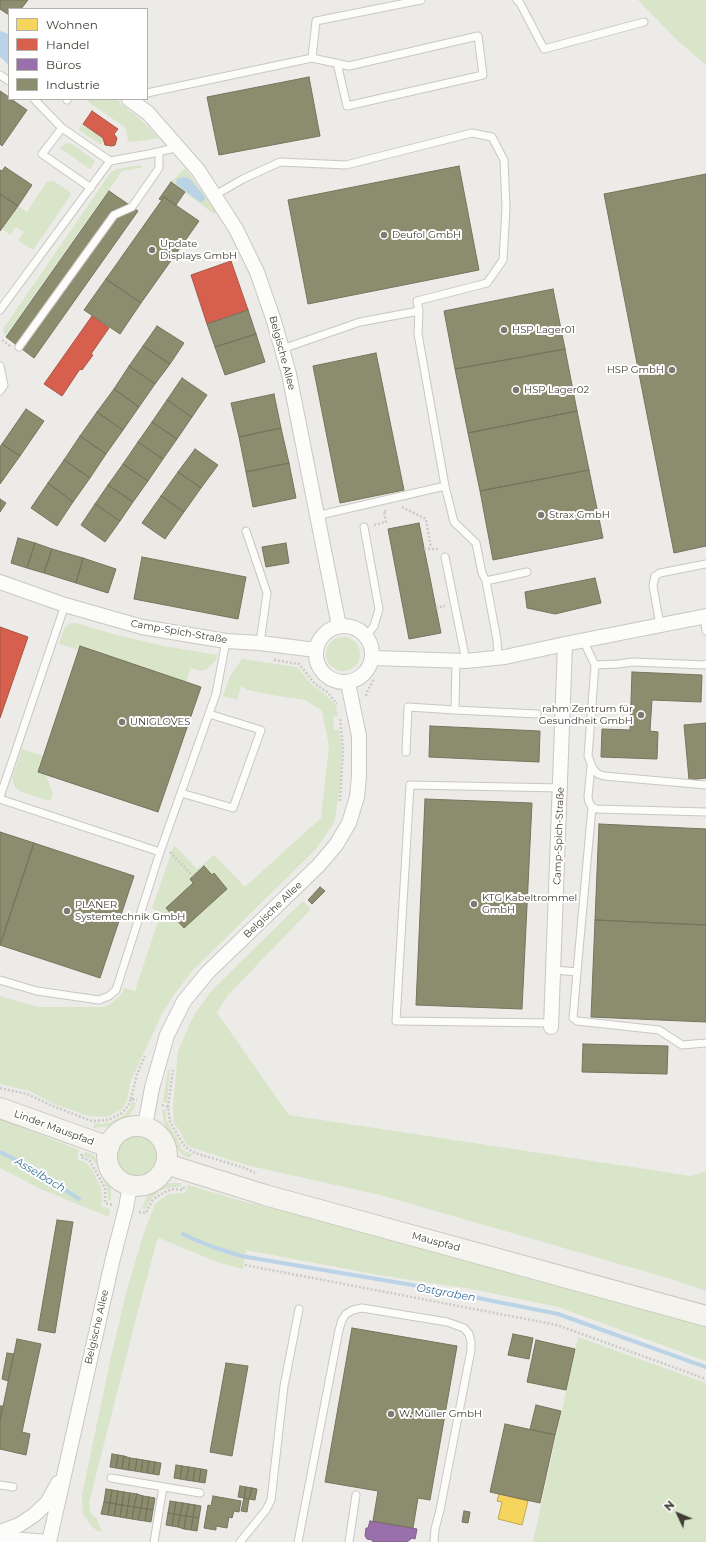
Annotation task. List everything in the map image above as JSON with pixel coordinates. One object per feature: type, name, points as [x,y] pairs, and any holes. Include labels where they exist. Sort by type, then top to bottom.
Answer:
[{"type":"street","name":"Belgische Allee","points":[[132,100],[147,106],[198,170],[215,194],[236,229],[257,272],[274,321],[289,374],[339,626]]},
{"type":"street","name":"Camp-Spich-Straße","points":[[0,582],[65,605],[142,627],[226,641],[260,643],[316,650]]},
{"type":"street","points":[[372,658],[461,661],[498,658],[705,616]]},
{"type":"street","points":[[339,626],[354,627],[366,636],[373,651],[370,667],[364,674],[357,680],[348,683],[331,680],[324,674],[316,659],[316,650],[318,641],[324,634],[330,629],[339,626]]},
{"type":"street","name":"Camp-Spich-Straße","points":[[552,1025],[565,644]]},
{"type":"street","name":"Belgische Allee","points":[[145,1126],[149,1102],[167,1035],[184,1001],[208,972],[318,866],[336,845],[346,828],[357,797],[359,776],[359,736],[348,683]]},
{"type":"street","name":"Linder Mauspfad","points":[[0,1108],[109,1147]]},
{"type":"street","points":[[136,1125],[145,1126],[154,1130],[161,1136],[166,1145],[168,1154],[166,1164],[156,1179],[144,1185],[130,1185],[120,1180],[111,1171],[108,1163],[109,1147],[112,1138],[127,1127],[136,1125]]},
{"type":"street","name":"Mauspfad","points":[[166,1164],[265,1195],[706,1316]]},
{"type":"street","name":"Belgische Allee","points":[[48,1542],[66,1469],[113,1258],[126,1208],[130,1185]]},
{"type":"street","name":"Belgische Allee","points":[[0,1532],[19,1524],[42,1508],[47,1503],[66,1469]]},
{"type":"street","points":[[0,1538],[48,1542]]},
{"type":"lane","points":[[312,58],[316,21],[421,0]]},
{"type":"lane","points":[[517,0],[544,49],[644,22]]},
{"type":"lane","points":[[148,93],[312,58],[337,63],[349,66],[478,36],[483,75],[347,106],[337,63]]},
{"type":"lane","points":[[35,100],[62,128],[110,161]]},
{"type":"lane","points":[[62,128],[42,154],[91,188]]},
{"type":"lane","points":[[215,194],[280,162],[346,165],[472,133],[492,137],[504,160],[506,208],[503,260],[487,283],[417,301],[419,311],[418,334],[445,486],[454,522],[476,543],[482,573],[486,581],[497,640],[498,658]]},
{"type":"lane","points":[[0,310],[110,161],[179,147]]},
{"type":"lane","points":[[19,347],[114,216],[132,207],[159,168],[159,152]]},
{"type":"lane","points":[[282,349],[360,322],[419,311]]},
{"type":"lane","points":[[0,366],[4,385],[0,391]]},
{"type":"lane","points":[[316,516],[445,486]]},
{"type":"lane","points":[[364,527],[379,609],[374,626],[366,636]]},
{"type":"lane","points":[[246,531],[267,593],[260,643]]},
{"type":"lane","points":[[445,557],[461,661],[455,710]]},
{"type":"lane","points":[[660,625],[653,586],[655,576],[660,573],[706,564]]},
{"type":"lane","points":[[486,581],[527,572]]},
{"type":"lane","points":[[65,605],[0,798],[160,852]]},
{"type":"lane","points":[[705,616],[706,631]]},
{"type":"lane","points":[[584,640],[595,665],[588,756],[591,766],[588,797],[592,807],[573,1018],[576,1021],[659,1030],[682,1046],[706,1043]]},
{"type":"lane","points":[[0,980],[44,992],[99,1000],[109,996],[116,990],[160,852],[216,694],[226,641]]},
{"type":"lane","points":[[595,665],[632,662],[705,666],[706,664]]},
{"type":"lane","points":[[406,752],[408,708],[537,714]]},
{"type":"lane","points":[[181,792],[233,808],[262,730],[209,714]]},
{"type":"lane","points":[[591,766],[598,774],[604,776],[706,785]]},
{"type":"lane","points":[[552,1025],[396,1021],[410,785],[560,788]]},
{"type":"lane","points":[[592,807],[596,809],[706,812]]},
{"type":"lane","points":[[554,970],[577,972]]},
{"type":"lane","points":[[298,1542],[339,1330],[342,1320],[346,1314],[353,1310],[362,1308],[447,1322],[464,1328],[469,1334],[471,1350],[435,1529],[434,1542]]},
{"type":"lane","points":[[240,1542],[266,1510],[271,1500],[284,1386],[299,1309]]},
{"type":"lane","points":[[111,1478],[200,1493]]},
{"type":"lane","points":[[0,1485],[13,1487]]},
{"type":"lane","points":[[154,1542],[163,1487]]},
{"type":"lane","points":[[349,1542],[356,1494]]},
{"type":"path","points":[[396,508],[402,507],[426,519],[432,548]]},
{"type":"path","points":[[364,527],[386,522],[384,511],[390,510]]},
{"type":"path","points":[[268,659],[299,664],[315,684],[327,692],[337,703],[338,709]]},
{"type":"path","points":[[340,715],[343,748],[340,802]]},
{"type":"path","points":[[163,844],[193,876]]},
{"type":"path","points":[[0,1088],[27,1094],[55,1107],[92,1121],[108,1120],[122,1113],[128,1106],[137,1074],[147,1054]]},
{"type":"path","points":[[131,1099],[168,1107],[170,1122],[182,1144],[189,1151],[245,1168],[259,1175]]},
{"type":"path","points":[[245,1265],[557,1324],[706,1379]]},
{"type":"green space","points":[[638,0],[706,0],[706,65],[677,40]]},
{"type":"green space","points":[[117,100],[159,138],[133,142],[128,141],[126,128],[87,101]]},
{"type":"green space","points":[[82,123],[103,138],[101,145],[79,130]]},
{"type":"green space","points":[[66,143],[72,144],[93,159],[95,162],[90,169],[60,148]]},
{"type":"green space","points":[[141,165],[141,168],[122,171],[5,336],[3,329],[111,172],[117,169]]},
{"type":"green space","points":[[185,168],[217,213],[214,214],[171,182]]},
{"type":"green space","points":[[51,181],[70,192],[71,195],[33,250],[18,240],[24,232],[16,227],[10,235],[2,229],[18,206],[27,212],[46,183]]},
{"type":"green space","points":[[71,623],[76,623],[163,646],[218,655],[215,661],[207,669],[202,671],[191,668],[186,682],[59,644],[65,627]]},
{"type":"green space","points":[[343,637],[355,642],[360,654],[355,666],[343,671],[331,666],[326,654],[331,642]]},
{"type":"green space","points":[[242,659],[297,667],[313,686],[325,694],[336,705],[338,716],[333,717],[334,730],[339,730],[342,749],[340,788],[334,823],[316,849],[192,971],[173,996],[163,1012],[131,1080],[127,1100],[122,1109],[107,1117],[89,1116],[54,1104],[29,1091],[0,1084],[0,996],[38,1007],[103,1007],[109,1005],[121,995],[125,988],[135,991],[161,912],[152,909],[174,845],[197,869],[214,855],[245,887],[321,818],[329,746],[322,711],[305,700],[248,690],[241,686],[237,700],[223,696],[230,676]]},
{"type":"green space","points":[[22,749],[43,756],[38,772],[46,775],[53,794],[49,801],[19,791],[15,787],[12,778]]},
{"type":"green space","points":[[303,901],[311,909],[227,996],[217,1013],[289,1115],[691,1176],[706,1171],[706,1291],[668,1278],[380,1195],[246,1165],[186,1145],[182,1134],[174,1123],[173,1106],[178,1051],[191,1021],[213,989]]},
{"type":"green space","points":[[168,1070],[170,1070],[167,1103],[163,1102]]},
{"type":"green space","points":[[132,1102],[136,1103],[134,1109],[126,1118],[111,1126],[93,1128],[95,1123],[101,1124],[111,1122],[124,1115],[130,1108]]},
{"type":"green space","points":[[162,1109],[166,1110],[166,1119],[181,1148],[192,1154],[190,1158],[183,1155],[176,1148],[164,1123]]},
{"type":"green space","points":[[0,1119],[79,1150],[77,1159],[86,1163],[91,1168],[101,1188],[101,1206],[110,1209],[109,1217],[41,1189],[0,1168]]},
{"type":"green space","points":[[134,1132],[142,1132],[151,1136],[157,1142],[161,1155],[157,1168],[151,1174],[142,1178],[134,1178],[125,1174],[119,1168],[115,1159],[115,1151],[119,1142],[125,1136]]},
{"type":"green space","points":[[85,1152],[93,1155],[99,1162],[111,1188],[111,1201],[108,1200],[107,1188],[97,1165],[92,1159],[84,1156]]},
{"type":"green space","points":[[170,1183],[182,1183],[180,1187],[172,1187],[159,1191],[150,1200],[146,1209],[142,1208],[149,1193],[158,1187]]},
{"type":"green space","points":[[188,1185],[245,1202],[373,1231],[706,1324],[706,1361],[558,1307],[472,1289],[384,1276],[246,1250],[243,1269],[217,1262],[159,1238],[136,1318],[89,1503],[90,1512],[97,1519],[102,1532],[98,1531],[92,1527],[83,1514],[82,1495],[112,1352],[128,1286],[144,1233],[155,1204],[168,1194],[185,1193]]},
{"type":"green space","points":[[578,1337],[706,1383],[706,1542],[533,1542]]},
{"type":"water","points":[[0,31],[8,34],[8,64],[0,57]]},
{"type":"water","points":[[186,177],[191,180],[204,196],[205,199],[203,202],[200,202],[176,184],[177,179]]},
{"type":"building: Wohnen","points":[[499,1494],[528,1501],[522,1525],[498,1519],[502,1502],[497,1501]]},
{"type":"building: Handel","points":[[92,111],[118,129],[114,134],[117,138],[115,145],[105,145],[103,138],[83,124]]},
{"type":"building: Handel","points":[[231,261],[248,310],[207,324],[191,275]]},
{"type":"building: Handel","points":[[92,316],[109,328],[91,354],[93,355],[82,370],[80,369],[62,396],[44,384]]},
{"type":"building: Handel","points":[[0,627],[28,637],[0,718]]},
{"type":"building: Büros","points":[[370,1521],[417,1529],[415,1539],[412,1538],[407,1542],[373,1542],[365,1536],[366,1528],[368,1528]]},
{"type":"building: Industrie","points":[[0,0],[28,0],[22,8],[8,8],[8,14],[0,9]]},
{"type":"building: Industrie","points":[[309,77],[320,136],[219,155],[207,97]]},
{"type":"building: Industrie","points":[[0,91],[8,96],[8,100],[12,100],[27,110],[2,146],[0,144]]},
{"type":"building: Industrie","name":"Deufol GmbH","points":[[459,166],[479,270],[308,304],[288,200]]},
{"type":"building: Industrie","points":[[5,167],[32,185],[18,206],[0,194],[0,170],[2,171]]},
{"type":"building: Industrie","name":"HSP GmbH","points":[[706,174],[706,546],[674,553],[604,194]]},
{"type":"building: Industrie","points":[[171,182],[185,192],[176,205],[164,197],[161,200],[159,199]]},
{"type":"building: Industrie","points":[[109,191],[138,211],[34,358],[6,337]]},
{"type":"building: Industrie","points":[[0,194],[18,206],[0,231]]},
{"type":"building: Industrie","name":"Update Displays GmbH","points":[[164,197],[199,221],[141,303],[106,279]]},
{"type":"building: Industrie","points":[[106,279],[141,303],[120,334],[84,310]]},
{"type":"building: Industrie","name":"HSP Lager01","points":[[553,289],[565,349],[455,369],[444,311]]},
{"type":"building: Industrie","points":[[248,310],[256,334],[215,347],[207,324]]},
{"type":"building: Industrie","points":[[157,326],[184,343],[170,364],[143,346]]},
{"type":"building: Industrie","points":[[256,334],[265,362],[225,375],[215,347]]},
{"type":"building: Industrie","points":[[143,346],[170,364],[155,384],[129,366]]},
{"type":"building: Industrie","name":"HSP Lager02","points":[[565,349],[577,411],[468,433],[455,369]]},
{"type":"building: Industrie","points":[[376,353],[404,490],[340,503],[313,366]]},
{"type":"building: Industrie","points":[[129,366],[155,384],[139,407],[114,389]]},
{"type":"building: Industrie","points":[[182,378],[207,395],[192,417],[167,400]]},
{"type":"building: Industrie","points":[[114,389],[139,407],[123,430],[97,412]]},
{"type":"building: Industrie","points":[[274,394],[281,428],[239,437],[231,403]]},
{"type":"building: Industrie","points":[[167,400],[192,417],[177,439],[152,422]]},
{"type":"building: Industrie","points":[[26,409],[44,421],[20,456],[2,444]]},
{"type":"building: Industrie","points":[[577,411],[589,470],[480,491],[468,433]]},
{"type":"building: Industrie","points":[[97,412],[123,430],[106,454],[80,436]]},
{"type":"building: Industrie","points":[[152,422],[177,439],[163,459],[138,442]]},
{"type":"building: Industrie","points":[[281,428],[289,463],[246,472],[239,437]]},
{"type":"building: Industrie","points":[[80,436],[106,454],[90,478],[64,460]]},
{"type":"building: Industrie","points":[[138,442],[163,459],[148,481],[123,464]]},
{"type":"building: Industrie","points":[[2,444],[20,456],[0,484],[0,447]]},
{"type":"building: Industrie","points":[[195,449],[218,465],[201,488],[178,472]]},
{"type":"building: Industrie","points":[[64,460],[90,478],[73,502],[48,483]]},
{"type":"building: Industrie","points":[[289,463],[296,498],[253,507],[246,472]]},
{"type":"building: Industrie","points":[[123,464],[148,481],[133,502],[108,485]]},
{"type":"building: Industrie","name":"Strax GmbH","points":[[589,470],[603,538],[493,560],[480,491]]},
{"type":"building: Industrie","points":[[178,472],[201,488],[184,512],[161,496]]},
{"type":"building: Industrie","points":[[48,483],[73,502],[57,526],[31,508]]},
{"type":"building: Industrie","points":[[108,485],[133,502],[120,521],[95,504]]},
{"type":"building: Industrie","points":[[161,496],[184,512],[165,539],[142,523]]},
{"type":"building: Industrie","points":[[0,499],[6,503],[0,512]]},
{"type":"building: Industrie","points":[[95,504],[120,521],[105,542],[81,525]]},
{"type":"building: Industrie","points":[[419,523],[441,633],[409,639],[388,529]]},
{"type":"building: Industrie","points":[[18,538],[35,543],[27,568],[11,563]]},
{"type":"building: Industrie","points":[[35,543],[52,549],[44,573],[27,568]]},
{"type":"building: Industrie","points":[[286,543],[289,563],[266,567],[262,547]]},
{"type":"building: Industrie","points":[[52,549],[83,558],[76,583],[44,573]]},
{"type":"building: Industrie","points":[[142,557],[246,577],[238,619],[134,599]]},
{"type":"building: Industrie","points":[[83,558],[116,569],[108,593],[76,583]]},
{"type":"building: Industrie","points":[[595,578],[601,603],[555,614],[527,608],[525,592]]},
{"type":"building: Industrie","name":"UNIGLOVES","points":[[80,646],[201,687],[158,812],[38,772]]},
{"type":"building: Industrie","name":"rahm Zentrum für Gesundheit GmbH","points":[[632,672],[702,675],[701,702],[652,700],[650,731],[658,732],[657,759],[601,757],[602,729],[630,730]]},
{"type":"building: Industrie","points":[[706,723],[706,778],[689,780],[684,725]]},
{"type":"building: Industrie","points":[[430,726],[540,731],[539,762],[429,757]]},
{"type":"building: Industrie","name":"KTG Kabeltrommel GmbH","points":[[425,799],[532,803],[522,1009],[416,1005]]},
{"type":"building: Industrie","points":[[599,824],[706,829],[706,925],[595,920]]},
{"type":"building: Industrie","points":[[0,832],[34,843],[0,945]]},
{"type":"building: Industrie","name":"PLANER Systemtechnik GmbH","points":[[34,843],[134,876],[100,978],[0,945]]},
{"type":"building: Industrie","points":[[204,866],[212,875],[214,873],[227,889],[184,928],[166,908],[193,883],[190,879]]},
{"type":"building: Industrie","points":[[320,887],[325,891],[312,904],[308,900]]},
{"type":"building: Industrie","points":[[595,920],[706,925],[706,1022],[591,1017]]},
{"type":"building: Industrie","points":[[583,1044],[668,1046],[667,1074],[582,1072]]},
{"type":"building: Industrie","points":[[57,1220],[73,1222],[55,1333],[38,1330]]},
{"type":"building: Industrie","name":"W. Müller GmbH","points":[[352,1328],[457,1346],[430,1500],[418,1498],[413,1528],[373,1521],[378,1491],[325,1482]]},
{"type":"building: Industrie","points":[[513,1334],[533,1338],[529,1359],[508,1355]]},
{"type":"building: Industrie","points":[[17,1339],[41,1344],[22,1432],[30,1434],[26,1455],[0,1449],[0,1421]]},
{"type":"building: Industrie","points":[[536,1340],[575,1349],[566,1390],[527,1382]]},
{"type":"building: Industrie","points":[[7,1353],[14,1354],[8,1381],[2,1379]]},
{"type":"building: Industrie","points":[[226,1363],[248,1366],[232,1456],[210,1452]]},
{"type":"building: Industrie","points":[[536,1405],[561,1411],[555,1435],[530,1429]]},
{"type":"building: Industrie","points":[[0,1406],[3,1406],[0,1421]]},
{"type":"building: Industrie","points":[[505,1424],[555,1435],[540,1503],[490,1492]]},
{"type":"building: Industrie","points":[[112,1454],[118,1455],[116,1468],[110,1467]]},
{"type":"building: Industrie","points":[[118,1455],[124,1456],[122,1469],[116,1468]]},
{"type":"building: Industrie","points":[[124,1456],[130,1458],[128,1470],[122,1469]]},
{"type":"building: Industrie","points":[[130,1458],[137,1459],[135,1471],[128,1470]]},
{"type":"building: Industrie","points":[[137,1459],[143,1460],[141,1472],[135,1471]]},
{"type":"building: Industrie","points":[[143,1460],[149,1461],[147,1473],[141,1472]]},
{"type":"building: Industrie","points":[[149,1461],[155,1462],[153,1474],[147,1473]]},
{"type":"building: Industrie","points":[[155,1462],[161,1463],[159,1475],[153,1474]]},
{"type":"building: Industrie","points":[[176,1465],[182,1466],[180,1479],[174,1478]]},
{"type":"building: Industrie","points":[[182,1466],[189,1467],[186,1480],[180,1479]]},
{"type":"building: Industrie","points":[[189,1467],[195,1468],[193,1481],[186,1480]]},
{"type":"building: Industrie","points":[[195,1468],[201,1469],[199,1482],[193,1481]]},
{"type":"building: Industrie","points":[[201,1469],[207,1470],[205,1483],[199,1482]]},
{"type":"building: Industrie","points":[[240,1486],[246,1487],[244,1498],[238,1497]]},
{"type":"building: Industrie","points":[[246,1487],[252,1488],[249,1499],[244,1498]]},
{"type":"building: Industrie","points":[[252,1488],[257,1489],[255,1500],[249,1499]]},
{"type":"building: Industrie","points":[[106,1489],[112,1490],[110,1503],[104,1502]]},
{"type":"building: Industrie","points":[[112,1490],[118,1491],[116,1504],[110,1503]]},
{"type":"building: Industrie","points":[[118,1491],[124,1492],[122,1505],[116,1504]]},
{"type":"building: Industrie","points":[[124,1492],[130,1493],[128,1506],[122,1505]]},
{"type":"building: Industrie","points":[[130,1493],[137,1494],[134,1507],[128,1506]]},
{"type":"building: Industrie","points":[[137,1494],[143,1496],[141,1508],[134,1507]]},
{"type":"building: Industrie","points":[[143,1496],[149,1497],[147,1509],[141,1508]]},
{"type":"building: Industrie","points":[[213,1496],[241,1501],[239,1512],[234,1511],[232,1518],[229,1517],[227,1528],[216,1526],[216,1530],[204,1528],[208,1505],[211,1506]]},
{"type":"building: Industrie","points":[[149,1497],[155,1498],[153,1510],[147,1509]]},
{"type":"building: Industrie","points":[[244,1498],[249,1499],[247,1512],[241,1511]]},
{"type":"building: Industrie","points":[[170,1501],[176,1502],[174,1514],[168,1513]]},
{"type":"building: Industrie","points":[[104,1502],[110,1503],[108,1515],[101,1514]]},
{"type":"building: Industrie","points":[[176,1502],[183,1503],[180,1515],[174,1514]]},
{"type":"building: Industrie","points":[[110,1503],[116,1504],[114,1516],[108,1515]]},
{"type":"building: Industrie","points":[[183,1503],[189,1504],[186,1516],[180,1515]]},
{"type":"building: Industrie","points":[[116,1504],[122,1505],[120,1517],[114,1516]]},
{"type":"building: Industrie","points":[[189,1504],[195,1505],[193,1517],[186,1516]]},
{"type":"building: Industrie","points":[[122,1505],[128,1506],[126,1518],[120,1517]]},
{"type":"building: Industrie","points":[[195,1505],[201,1506],[199,1518],[193,1517]]},
{"type":"building: Industrie","points":[[128,1506],[134,1507],[132,1519],[126,1518]]},
{"type":"building: Industrie","points":[[134,1507],[141,1508],[138,1520],[132,1519]]},
{"type":"building: Industrie","points":[[141,1508],[147,1509],[145,1521],[138,1520]]},
{"type":"building: Industrie","points":[[147,1509],[153,1510],[151,1522],[145,1521]]},
{"type":"building: Industrie","points":[[464,1511],[470,1512],[468,1523],[462,1522]]},
{"type":"building: Industrie","points":[[168,1513],[174,1514],[172,1526],[166,1525]]},
{"type":"building: Industrie","points":[[174,1514],[180,1515],[178,1527],[172,1526]]},
{"type":"building: Industrie","points":[[180,1515],[186,1516],[184,1529],[178,1527]]},
{"type":"building: Industrie","points":[[186,1516],[193,1517],[191,1530],[184,1529]]},
{"type":"building: Industrie","points":[[193,1517],[199,1518],[197,1531],[191,1530]]},
{"type":"waterway","name":"Asselbach","points":[[0,1152],[25,1164],[79,1199]]},
{"type":"waterway","name":"Ostgraben","points":[[183,1234],[213,1247],[241,1256],[418,1286],[558,1314],[706,1367]]},
{"type":"place","name":"Deufol GmbH","points":[[384,235]]},
{"type":"place","name":"Update Displays GmbH","points":[[152,250]]},
{"type":"place","name":"HSP Lager01","points":[[504,330]]},
{"type":"place","name":"HSP GmbH","points":[[672,370]]},
{"type":"place","name":"HSP Lager02","points":[[516,390]]},
{"type":"place","name":"Strax GmbH","points":[[541,515]]},
{"type":"place","name":"rahm Zentrum für Gesundheit GmbH","points":[[641,715]]},
{"type":"place","name":"UNIGLOVES","points":[[122,722]]},
{"type":"place","name":"KTG Kabeltrommel GmbH","points":[[474,904]]},
{"type":"place","name":"PLANER Systemtechnik GmbH","points":[[67,911]]},
{"type":"place","name":"W. Müller GmbH","points":[[391,1414]]}]
